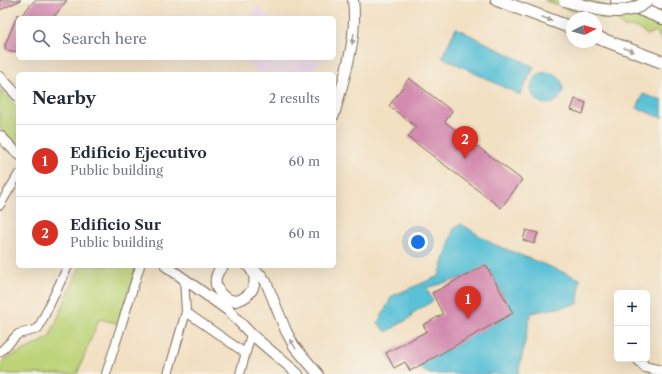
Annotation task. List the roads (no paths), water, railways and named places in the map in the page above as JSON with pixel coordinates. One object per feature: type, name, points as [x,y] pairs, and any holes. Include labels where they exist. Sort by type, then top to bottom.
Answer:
[{"type":"main road","points":[[497,0],[566,26]]},
{"type":"main road","points":[[565,0],[613,12],[625,11],[648,0]]},
{"type":"main road","points":[[617,0],[662,18]]},
{"type":"main road","points":[[656,0],[662,3]]},
{"type":"main road","points":[[602,39],[662,62]]},
{"type":"street","points":[[336,107],[354,37],[355,17],[353,0]]},
{"type":"street","points":[[0,77],[16,94]]},
{"type":"street","points":[[0,136],[16,152]]},
{"type":"street","points":[[0,205],[16,178]]},
{"type":"street","points":[[0,352],[18,334],[38,328],[67,268]]},
{"type":"street","points":[[106,374],[139,268]]},
{"type":"street","points":[[169,268],[229,311],[251,334],[298,374]]},
{"type":"street","points":[[222,268],[215,280],[216,286],[229,311]]},
{"type":"street","points":[[207,294],[222,296],[236,301],[249,295],[255,282],[254,275],[249,268]]},
{"type":"street","points":[[250,268],[261,275],[266,282],[286,331],[294,346],[318,374]]},
{"type":"street","points":[[168,374],[186,312],[184,278]]},
{"type":"street","points":[[186,312],[245,353]]},
{"type":"street","points":[[240,374],[251,334]]},
{"type":"street","points":[[641,362],[645,367],[662,371]]},
{"type":"water","points":[[456,28],[534,67],[520,95],[442,57]]},
{"type":"water","points":[[544,72],[550,72],[560,79],[563,88],[562,94],[556,101],[550,104],[544,104],[534,97],[531,91],[531,85],[538,75]]},
{"type":"water","points":[[643,94],[662,101],[662,118],[637,108]]},
{"type":"water","points":[[461,224],[493,244],[580,279],[578,304],[531,313],[518,374],[430,374],[404,359],[507,302],[486,265],[464,277],[426,288],[433,301],[411,314],[412,317],[386,332],[378,323],[392,296],[439,276],[454,228]]},
{"type":"place","name":"Edificio Sur","points":[[465,159]]},
{"type":"place","name":"Edificio Ejecutivo","points":[[468,319]]}]
